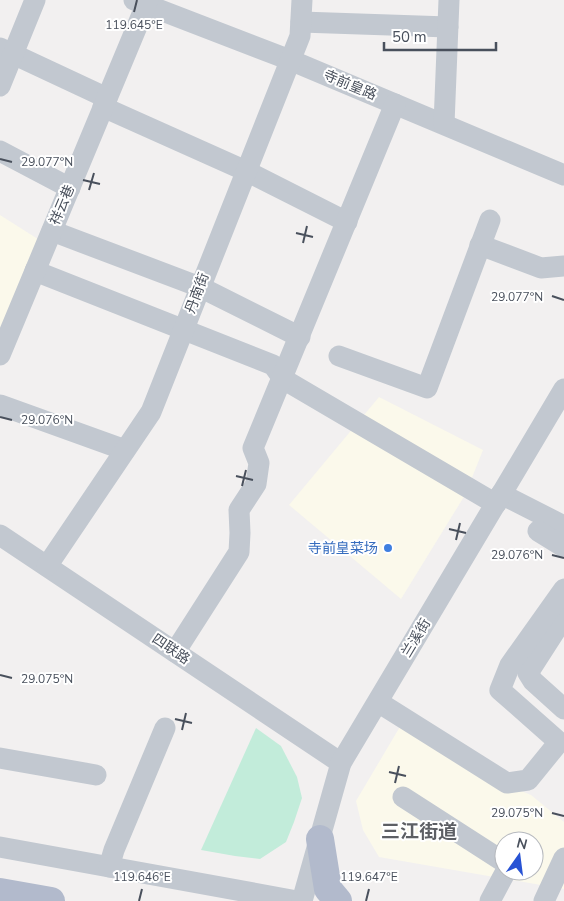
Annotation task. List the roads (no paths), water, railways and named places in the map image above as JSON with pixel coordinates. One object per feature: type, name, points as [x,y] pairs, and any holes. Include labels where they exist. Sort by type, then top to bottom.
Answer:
[{"type":"main road","points":[[320,839],[328,889],[338,901]]},
{"type":"main road","points":[[0,892],[51,901]]},
{"type":"street","points":[[0,86],[7,51],[35,0]]},
{"type":"street","name":"丹南街","points":[[47,566],[151,412],[300,36],[302,0]]},
{"type":"street","points":[[444,124],[449,0]]},
{"type":"street","name":"寺前皇路","points":[[143,2],[290,60],[564,175]]},
{"type":"street","name":"祥云巷","points":[[0,355],[105,103],[143,2]]},
{"type":"street","points":[[301,22],[448,27]]},
{"type":"street","points":[[7,51],[105,103],[347,222]]},
{"type":"street","points":[[175,652],[239,552],[239,510],[256,484],[258,463],[253,448],[396,104]]},
{"type":"street","points":[[0,151],[70,188]]},
{"type":"street","points":[[340,356],[427,388],[490,220]]},
{"type":"street","points":[[52,231],[200,288],[300,337]]},
{"type":"street","points":[[480,245],[541,268],[564,266]]},
{"type":"street","points":[[35,271],[274,365],[283,379],[498,499],[564,526]]},
{"type":"street","name":"兰溪街","points":[[302,901],[341,764],[564,389]]},
{"type":"street","points":[[0,405],[125,450]]},
{"type":"street","points":[[538,531],[564,547]]},
{"type":"street","name":"四联路","points":[[0,535],[341,764]]},
{"type":"street","points":[[378,702],[507,783],[528,780],[559,742],[500,690],[510,665],[564,589]]},
{"type":"street","points":[[564,617],[528,673],[532,681],[564,709]]},
{"type":"street","points":[[109,867],[114,850],[166,728]]},
{"type":"street","points":[[0,758],[96,776]]},
{"type":"street","points":[[403,797],[494,856]]},
{"type":"street","points":[[0,847],[297,901]]},
{"type":"street","points":[[544,901],[564,858]]},
{"type":"street","points":[[490,901],[501,881]]},
{"type":"place","name":"寺前皇菜场","points":[[388,548]]},
{"type":"district","name":"三江街道","points":[[419,832]]}]
